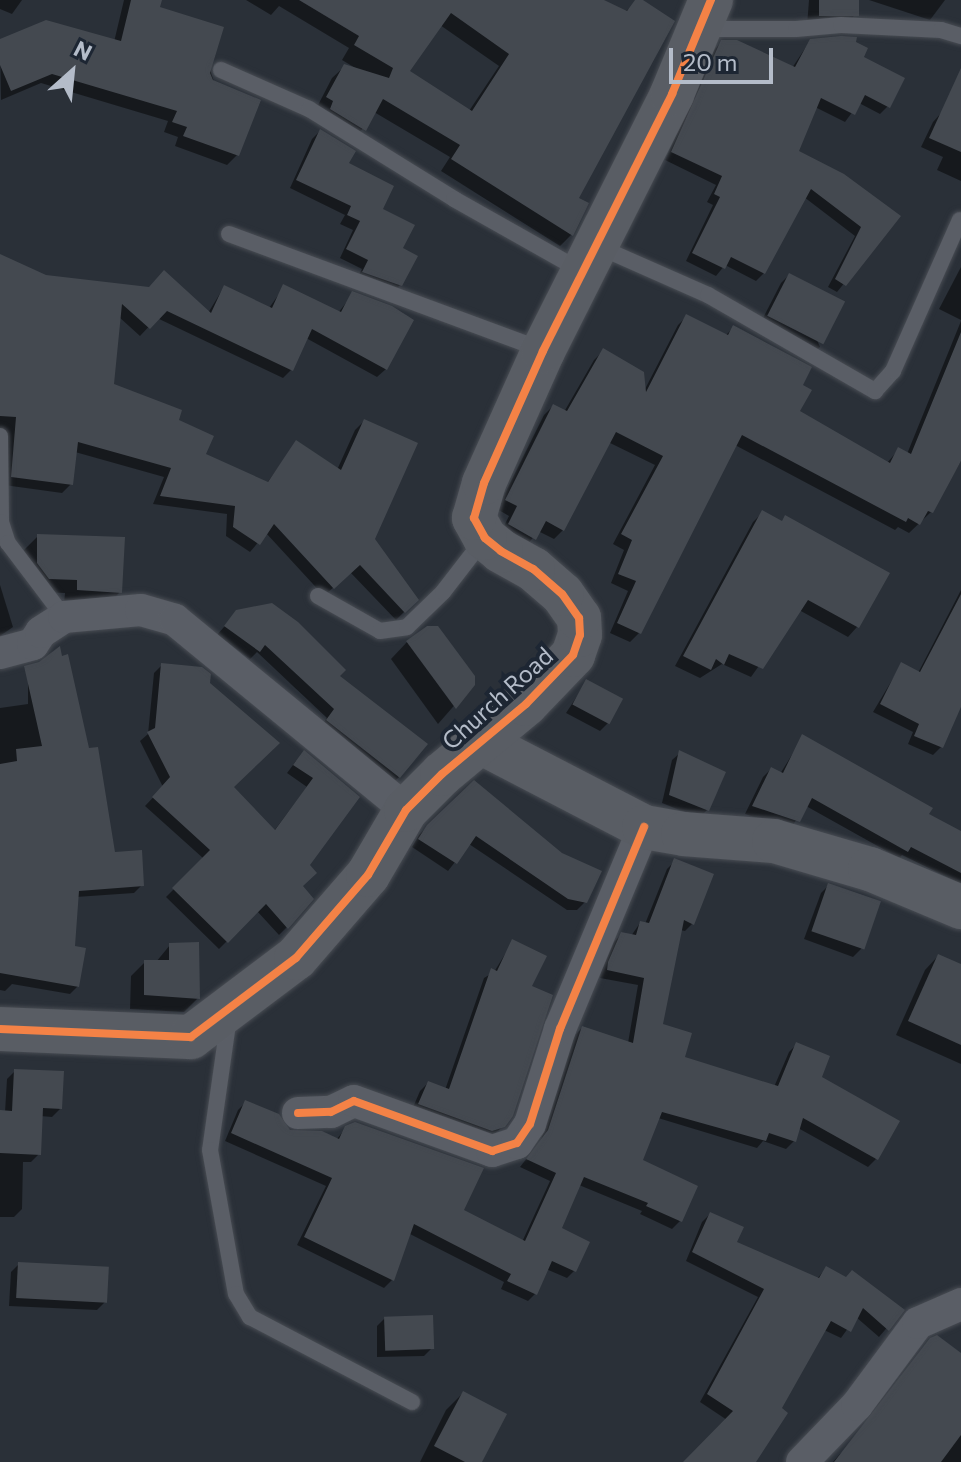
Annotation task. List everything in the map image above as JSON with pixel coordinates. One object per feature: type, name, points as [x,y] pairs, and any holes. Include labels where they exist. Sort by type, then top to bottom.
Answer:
[{"type":"street","points":[[485,538],[474,518],[484,483],[543,351],[672,94],[701,8]]},
{"type":"street","name":"Church Road","points":[[0,1029],[191,1037],[296,958],[368,875],[406,810],[526,704],[573,655],[580,635],[579,618],[562,594],[533,569],[485,538]]},
{"type":"street","points":[[0,653],[33,644],[41,632],[64,617],[141,610],[175,620],[406,810]]},
{"type":"street","name":"Church Road","points":[[480,742],[644,827],[683,834],[774,841],[870,869],[961,907]]},
{"type":"street","points":[[298,1113],[331,1112],[354,1101],[492,1151],[517,1143],[530,1124],[560,1029],[644,827]]},
{"type":"street","points":[[802,1462],[873,1385],[918,1323],[961,1304]]},
{"type":"lane","points":[[701,8],[796,29],[841,25],[941,30],[961,36]]},
{"type":"lane","points":[[221,70],[309,109],[454,199],[589,258],[708,295],[875,391],[893,371],[960,220]]},
{"type":"lane","points":[[229,234],[543,351]]},
{"type":"lane","points":[[0,436],[1,522],[8,543],[64,617]]},
{"type":"lane","points":[[318,596],[380,631],[407,627],[443,592],[485,538]]},
{"type":"lane","points":[[230,1007],[210,1150],[236,1294],[250,1317],[412,1402]]},
{"type":"building","points":[[131,0],[162,0],[160,7],[224,27],[210,73],[213,80],[261,100],[239,156],[183,136],[187,127],[172,122],[177,111],[52,74],[11,91],[0,65],[0,39],[46,20],[121,41]]},
{"type":"building","points":[[299,0],[604,0],[627,11],[635,0],[643,0],[675,21],[579,198],[589,203],[573,236],[451,159],[460,145],[383,99],[366,131],[330,109],[333,101],[326,97],[344,64],[389,78],[393,68],[354,45],[359,36]],"holes":[[[451,13],[509,54],[472,111],[410,71]]]},
{"type":"building","points":[[819,0],[859,0],[859,16],[819,16]]},
{"type":"building","points":[[857,37],[856,42],[868,48],[864,57],[905,78],[890,108],[865,95],[855,115],[821,98],[799,151],[844,174],[901,216],[846,286],[835,279],[861,227],[811,189],[765,274],[731,257],[725,269],[692,253],[720,197],[714,194],[722,176],[671,152],[721,40],[737,40],[795,67],[810,39]]},
{"type":"building","points":[[961,68],[961,152],[929,138]]},
{"type":"building","points":[[320,129],[356,151],[349,163],[394,186],[383,209],[415,225],[403,248],[418,256],[402,286],[362,272],[368,260],[346,249],[360,221],[347,215],[351,206],[296,180]]},
{"type":"building","points":[[0,254],[46,275],[149,287],[164,270],[211,313],[224,285],[272,308],[283,284],[341,312],[352,291],[392,306],[414,320],[387,370],[312,329],[293,371],[167,311],[150,329],[122,304],[114,384],[182,410],[179,420],[214,436],[206,454],[268,482],[296,440],[341,470],[364,419],[418,443],[375,539],[419,600],[405,613],[360,565],[334,589],[274,524],[260,545],[233,527],[235,506],[160,496],[171,468],[78,442],[73,485],[11,477],[16,417],[0,416]]},
{"type":"building","points":[[789,273],[845,302],[823,344],[767,316]]},
{"type":"building","points":[[686,314],[728,335],[733,325],[812,367],[803,385],[812,390],[800,411],[890,463],[898,447],[911,454],[961,332],[961,461],[933,513],[928,511],[920,525],[908,518],[906,522],[742,435],[641,634],[617,623],[636,581],[618,574],[632,540],[621,534],[663,456],[616,432],[564,531],[546,521],[536,540],[508,524],[517,506],[505,500],[553,404],[567,411],[603,348],[644,372],[646,392]]},
{"type":"building","points":[[762,510],[782,521],[785,515],[890,573],[859,628],[808,600],[763,669],[729,654],[724,665],[716,659],[711,670],[683,656]]},
{"type":"building","points":[[37,534],[125,537],[122,593],[77,590],[77,580],[49,579],[37,563]]},
{"type":"building","points":[[961,594],[961,707],[943,748],[914,736],[919,724],[880,704],[901,662],[920,672]]},
{"type":"building","points":[[272,603],[298,622],[346,670],[340,676],[428,744],[400,778],[326,720],[334,709],[265,645],[260,652],[224,626],[236,610]]},
{"type":"building","points":[[427,626],[438,626],[475,676],[475,685],[456,709],[406,641]]},
{"type":"building","points":[[60,646],[62,656],[68,654],[89,748],[98,747],[115,852],[142,850],[144,886],[79,891],[75,946],[86,948],[79,987],[0,973],[0,764],[17,761],[16,749],[42,746],[24,666],[39,662]]},
{"type":"building","points":[[161,663],[202,667],[211,674],[210,683],[280,743],[234,787],[275,830],[313,778],[293,765],[304,750],[360,797],[310,865],[317,873],[303,886],[314,899],[288,929],[266,904],[228,943],[172,888],[210,850],[152,797],[170,777],[147,732],[155,728]]},
{"type":"building","points":[[586,679],[623,699],[609,724],[572,705]]},
{"type":"building","points":[[802,734],[933,808],[929,814],[961,831],[961,873],[911,847],[908,852],[812,798],[800,822],[752,806],[771,767],[783,773]]},
{"type":"building","points":[[679,750],[726,772],[709,811],[669,795]]},
{"type":"building","points":[[474,780],[562,853],[602,871],[587,903],[568,899],[476,836],[457,864],[418,839],[427,825]]},
{"type":"building","points":[[674,858],[714,874],[694,925],[684,920],[663,1024],[692,1033],[685,1057],[778,1086],[796,1042],[830,1056],[822,1077],[900,1121],[878,1160],[803,1118],[796,1142],[769,1133],[766,1141],[662,1112],[643,1160],[698,1186],[682,1222],[646,1206],[648,1203],[584,1177],[562,1228],[590,1242],[576,1272],[552,1261],[537,1295],[507,1281],[511,1274],[414,1224],[394,1281],[304,1237],[332,1178],[231,1133],[245,1100],[279,1114],[290,1130],[322,1131],[339,1139],[345,1126],[355,1122],[484,1168],[464,1210],[525,1241],[556,1173],[526,1159],[548,1130],[582,1026],[633,1043],[644,978],[607,970],[608,962],[621,932],[636,935],[640,921],[649,923]]},
{"type":"building","points":[[828,883],[881,901],[864,949],[811,931]]},
{"type":"building","points":[[512,939],[547,956],[532,986],[553,995],[513,1116],[505,1127],[492,1131],[418,1104],[428,1081],[449,1089],[491,968],[497,971]]},
{"type":"building","points":[[199,942],[200,999],[144,995],[144,960],[169,960],[169,943]]},
{"type":"building","points":[[938,954],[961,964],[961,1045],[908,1021]]},
{"type":"building","points":[[14,1069],[64,1071],[62,1109],[43,1108],[41,1155],[0,1153],[0,1110],[12,1111]]},
{"type":"building","points":[[710,1212],[744,1227],[737,1242],[819,1278],[826,1266],[846,1277],[852,1270],[905,1310],[889,1331],[863,1308],[851,1332],[831,1321],[782,1408],[788,1413],[756,1462],[683,1462],[733,1411],[707,1394],[764,1289],[692,1252]]},
{"type":"building","points":[[18,1262],[109,1267],[107,1303],[16,1298]]},
{"type":"building","points":[[433,1315],[434,1349],[385,1351],[384,1317]]},
{"type":"building","points":[[937,1335],[961,1353],[961,1435],[941,1462],[834,1462],[930,1338]]},
{"type":"building","points":[[463,1391],[507,1414],[482,1462],[465,1462],[434,1446]]},
{"type":"cycle path","points":[[0,1029],[191,1037],[296,958],[368,875],[406,810],[442,774],[526,704],[573,655],[580,635],[579,618],[562,594],[533,569],[485,538],[474,518],[484,483],[543,351],[672,94],[711,0]]},
{"type":"cycle path","points":[[298,1113],[331,1112],[354,1101],[492,1151],[517,1143],[530,1124],[560,1029],[644,827]]}]
